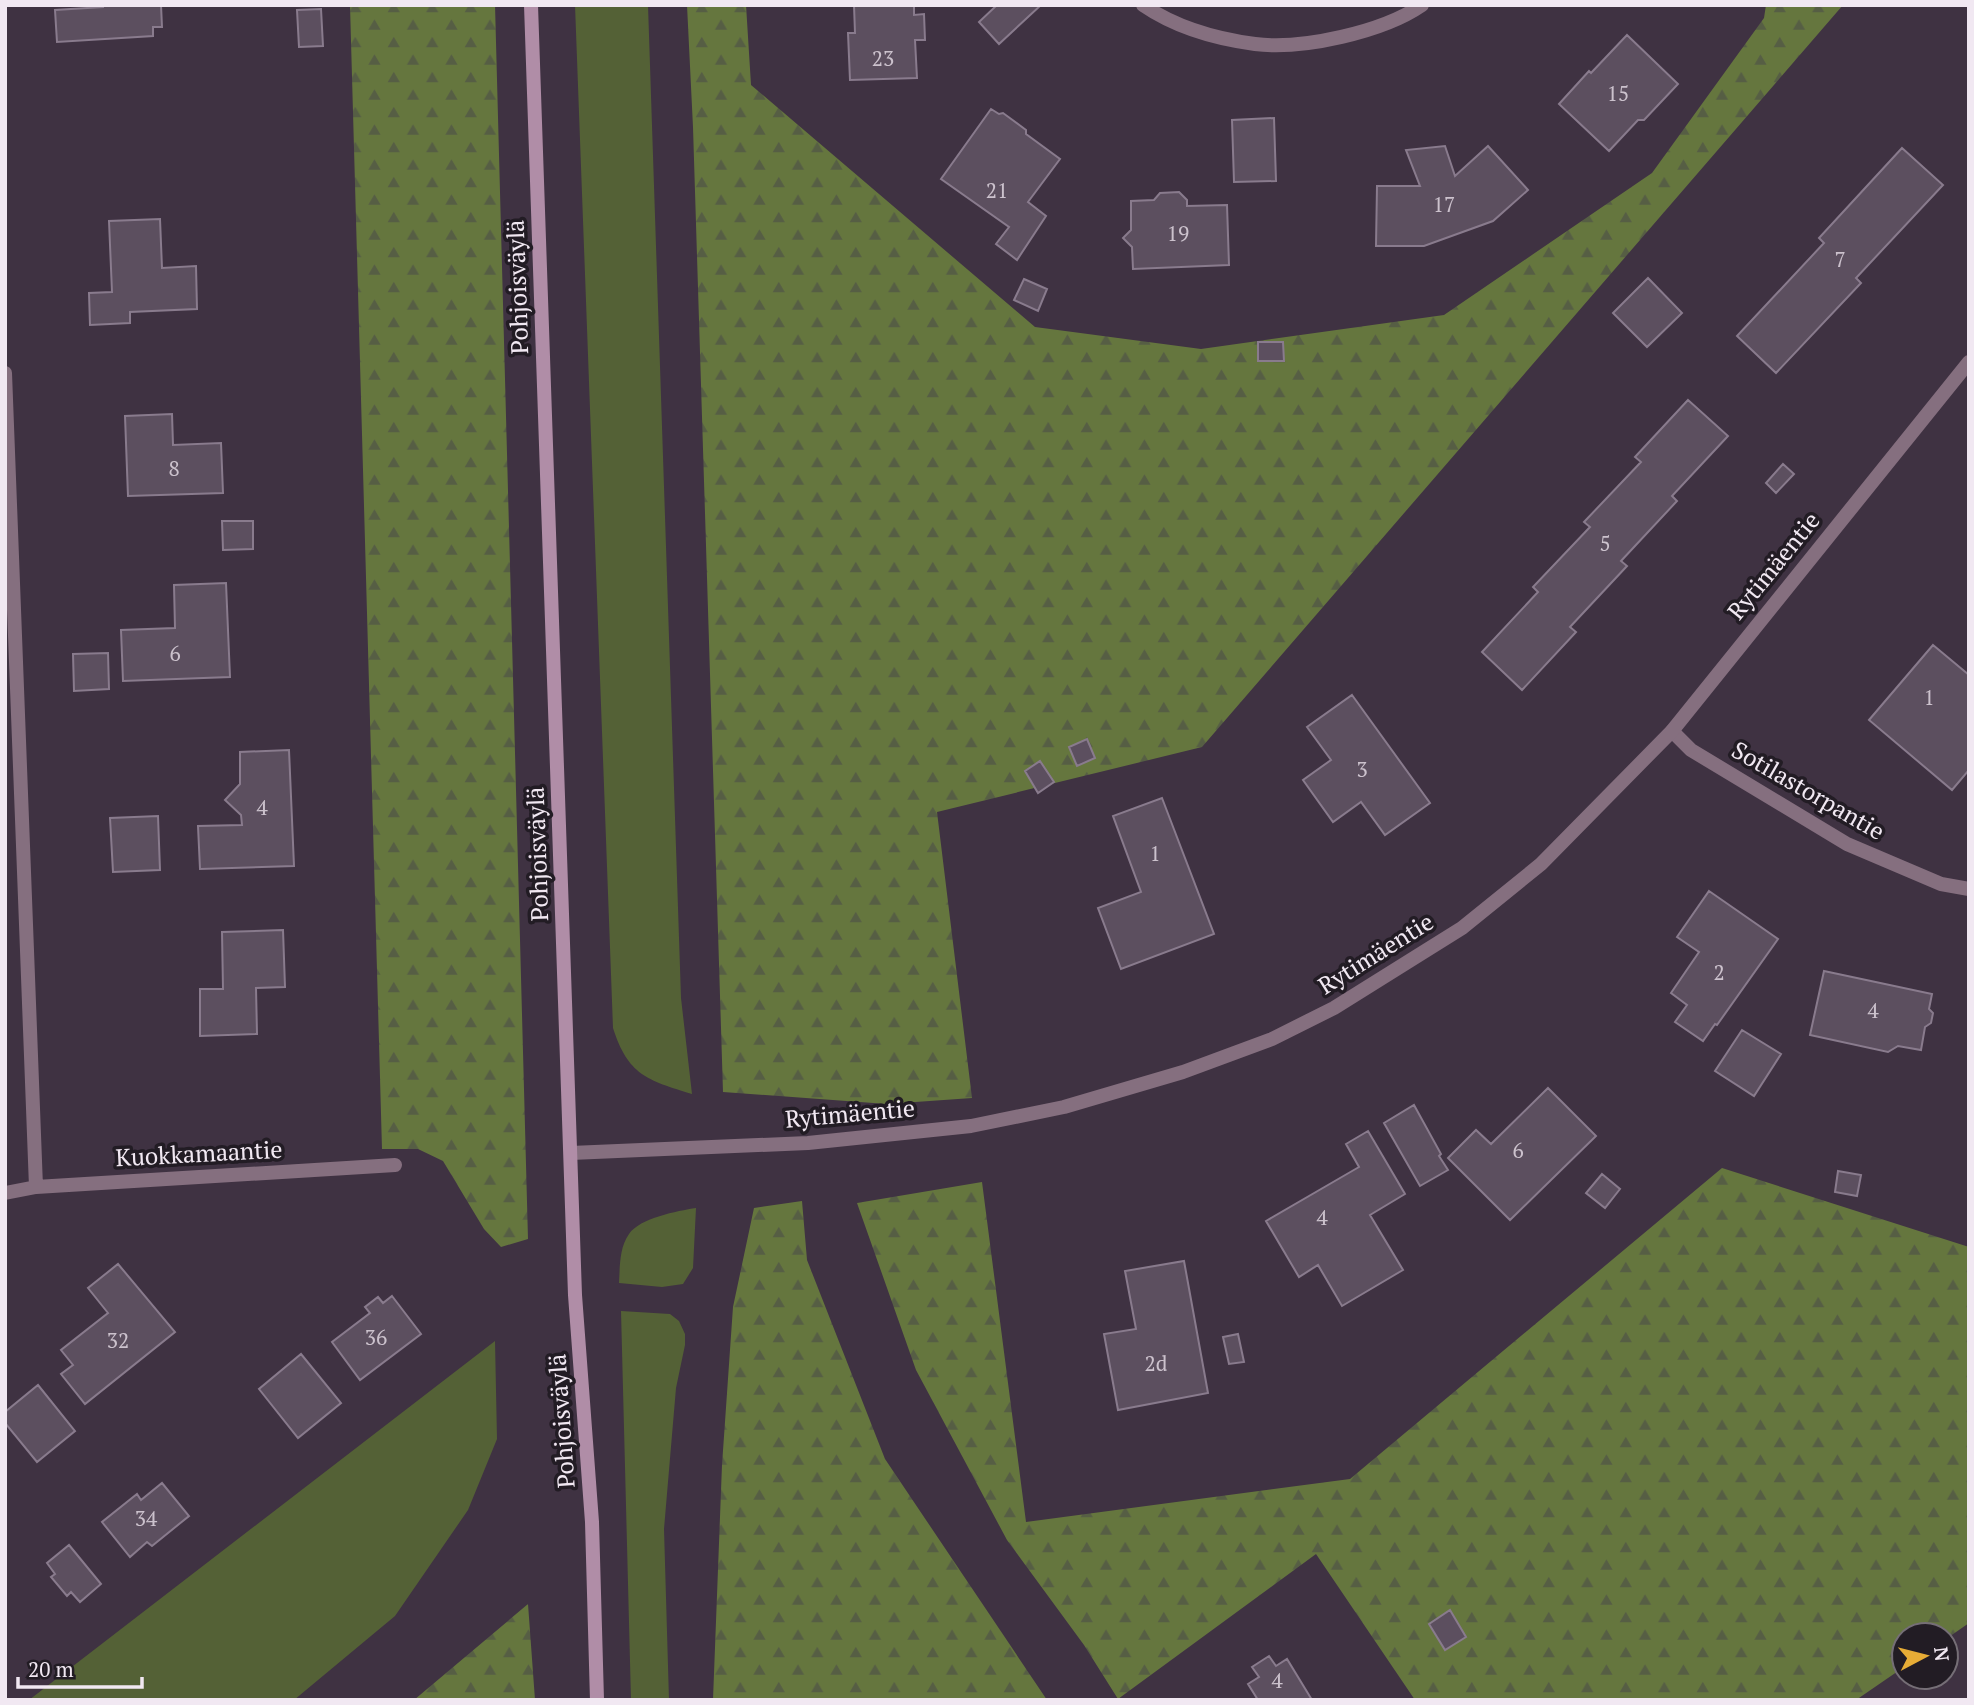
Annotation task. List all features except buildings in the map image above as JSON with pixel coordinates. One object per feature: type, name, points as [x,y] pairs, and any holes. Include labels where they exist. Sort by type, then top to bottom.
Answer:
[{"type":"main road","name":"Pohjoisväylä","points":[[531,5],[575,1295],[592,1522],[597,1700]]},
{"type":"street","points":[[1143,5],[1152,12],[1203,33],[1257,44],[1303,43],[1361,33],[1422,5]]},
{"type":"street","name":"Rytimäentie","points":[[571,1153],[808,1143],[971,1126],[1065,1107],[1183,1072],[1272,1039],[1334,1008],[1462,928],[1541,864],[1672,731],[1969,362]]},
{"type":"street","points":[[5,373],[36,1187]]},
{"type":"street","name":"Sotilastorpantie","points":[[1672,731],[1691,750],[1847,844],[1941,884],[1969,889]]},
{"type":"street","name":"Kuokkamaantie","points":[[5,1193],[36,1187],[395,1165]]},
{"type":"green space","points":[[350,5],[495,5],[528,1239],[501,1247],[484,1229],[443,1161],[418,1149],[382,1149]]},
{"type":"green space","points":[[575,5],[648,5],[681,998],[692,1094],[641,1073],[625,1056],[613,1028]]},
{"type":"green space","points":[[687,5],[746,5],[751,85],[1035,327],[1201,349],[1444,315],[1652,173],[1764,18],[1766,5],[1843,5],[1202,747],[937,812],[972,1098],[887,1104],[723,1092]]},
{"type":"green space","points":[[1722,1168],[1969,1247],[1969,1623],[1960,1629],[1960,1621],[1890,1621],[1890,1677],[1856,1700],[1415,1700],[1316,1554],[1118,1699],[1084,1645],[1007,1540],[916,1370],[857,1203],[982,1182],[1026,1522],[1350,1479]]},
{"type":"green space","points":[[802,1201],[807,1260],[885,1459],[1047,1700],[713,1700],[722,1465],[733,1307],[754,1208]]},
{"type":"green space","points":[[696,1208],[693,1268],[683,1284],[662,1287],[619,1283],[623,1245],[634,1228],[660,1216]]},
{"type":"green space","points":[[621,1311],[670,1314],[679,1321],[685,1334],[676,1388],[664,1529],[669,1700],[631,1700]]},
{"type":"green space","points":[[495,1341],[497,1439],[468,1510],[395,1616],[294,1700],[29,1700]]},
{"type":"green space","points":[[528,1604],[535,1700],[414,1700]]}]
